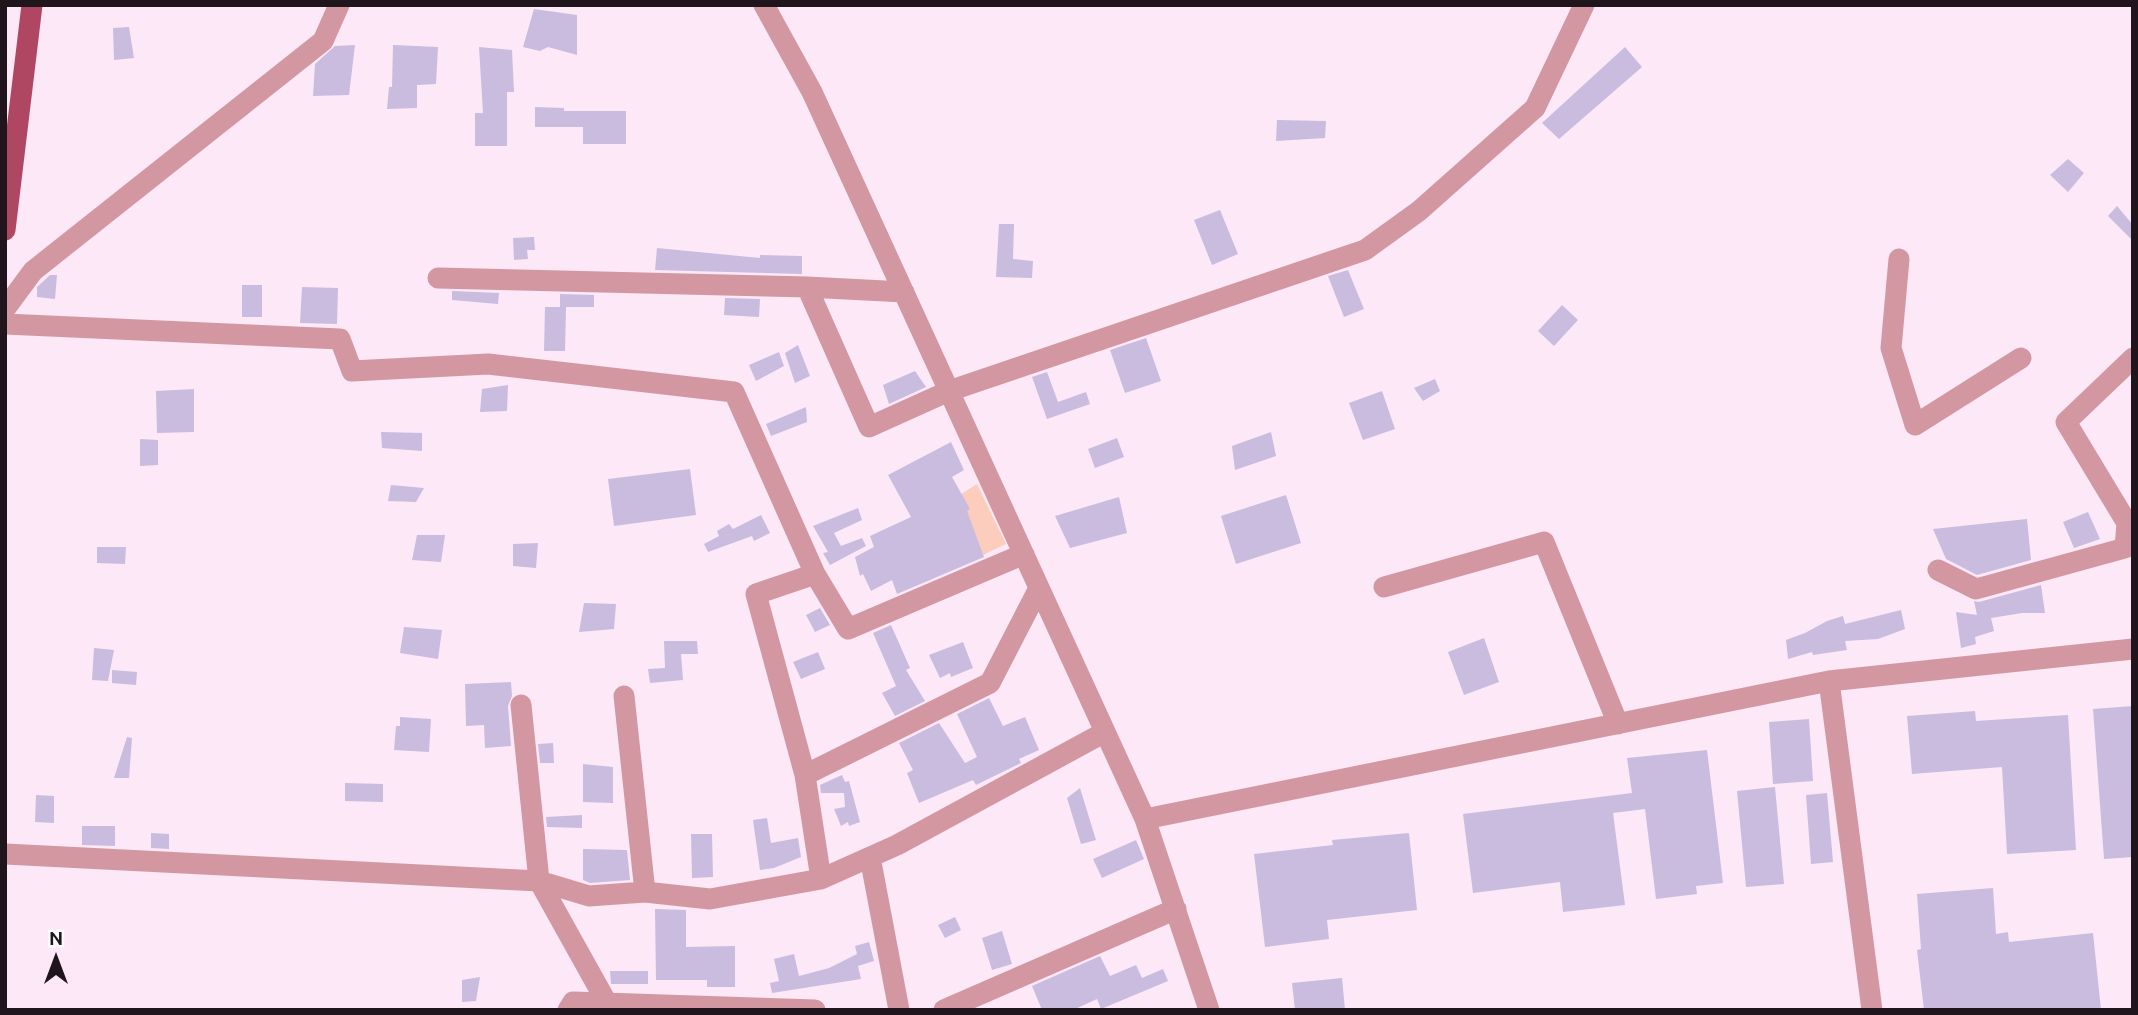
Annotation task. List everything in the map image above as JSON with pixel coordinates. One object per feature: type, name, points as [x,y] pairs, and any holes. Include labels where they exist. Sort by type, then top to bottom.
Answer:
[{"type":"main road","points":[[5,230],[10,144],[32,5]]},
{"type":"street","points":[[5,309],[33,271],[323,41],[339,5]]},
{"type":"street","points":[[764,5],[812,92],[1145,819],[1209,1010]]},
{"type":"street","points":[[807,287],[869,427],[950,391],[1364,250],[1419,211],[1535,107],[1584,5]]},
{"type":"street","points":[[1899,259],[1891,348],[1915,425],[2021,358]]},
{"type":"street","points":[[438,278],[904,292]]},
{"type":"street","points":[[5,324],[340,339],[352,371],[488,364],[734,392],[815,574],[848,629],[1024,554]]},
{"type":"street","points":[[1938,570],[1976,589],[2129,544],[2127,523],[2066,422],[2133,358]]},
{"type":"street","points":[[1384,587],[1544,542],[1618,724]]},
{"type":"street","points":[[815,574],[756,594],[805,775],[821,879]]},
{"type":"street","points":[[805,775],[990,683],[1039,588]]},
{"type":"street","points":[[1145,819],[1829,681],[2133,649]]},
{"type":"street","points":[[1829,681],[1872,1010]]},
{"type":"street","points":[[624,696],[645,892]]},
{"type":"street","points":[[521,705],[539,881],[607,1007]]},
{"type":"street","points":[[5,854],[539,881],[589,896],[645,892],[710,899],[821,879],[897,845],[1105,732]]},
{"type":"street","points":[[870,857],[899,1010]]},
{"type":"street","points":[[944,1010],[991,1000],[1175,909]]},
{"type":"street","points":[[568,1010],[573,1002],[607,1007],[815,1010]]},
{"type":"shaded area","points":[[977,484],[1006,544],[983,555],[900,557],[961,494]]},
{"type":"building","points":[[534,9],[577,15],[577,55],[548,47],[540,51],[523,47]]},
{"type":"building","points":[[129,27],[134,58],[114,60],[113,28]]},
{"type":"building","points":[[355,45],[349,95],[313,96],[315,64],[335,46]]},
{"type":"building","points":[[393,45],[438,47],[436,84],[417,85],[417,108],[387,109],[389,87],[392,87]]},
{"type":"building","points":[[479,47],[512,50],[514,92],[507,92],[507,146],[475,146],[475,113],[483,113]]},
{"type":"building","points":[[1625,47],[1642,67],[1559,139],[1542,123]]},
{"type":"building","points":[[535,107],[564,108],[564,111],[626,111],[626,144],[583,144],[583,127],[535,127]]},
{"type":"building","points":[[1277,120],[1326,121],[1325,138],[1276,141]]},
{"type":"building","points":[[2068,159],[2084,173],[2068,192],[2050,175]]},
{"type":"building","points":[[2117,206],[2133,225],[2133,241],[2108,216]]},
{"type":"building","points":[[1220,210],[1238,254],[1212,265],[1194,220]]},
{"type":"building","points":[[999,224],[1014,224],[1013,259],[1033,261],[1032,278],[996,277]]},
{"type":"building","points":[[534,237],[535,250],[527,250],[528,259],[514,260],[513,238]]},
{"type":"building","points":[[657,248],[760,258],[760,255],[802,256],[802,274],[655,270]]},
{"type":"building","points":[[1348,270],[1364,309],[1344,317],[1328,276]]},
{"type":"building","points":[[50,275],[57,275],[55,299],[37,297],[37,287]]},
{"type":"building","points":[[242,285],[262,285],[262,317],[242,317]]},
{"type":"building","points":[[302,287],[338,288],[337,324],[300,323]]},
{"type":"building","points":[[452,291],[499,293],[498,304],[452,300]]},
{"type":"building","points":[[560,294],[594,295],[594,307],[566,307],[565,351],[544,351],[545,307],[560,307]]},
{"type":"building","points":[[725,298],[760,299],[759,317],[724,315]]},
{"type":"building","points":[[1562,305],[1578,320],[1554,346],[1538,331]]},
{"type":"building","points":[[1146,338],[1161,381],[1125,393],[1110,350]]},
{"type":"building","points":[[798,345],[810,376],[795,383],[785,353]]},
{"type":"building","points":[[779,352],[784,366],[756,381],[749,365]]},
{"type":"building","points":[[915,371],[926,387],[889,404],[883,385]]},
{"type":"building","points":[[1047,372],[1058,402],[1086,392],[1090,404],[1047,419],[1032,377]]},
{"type":"building","points":[[1435,379],[1440,391],[1423,401],[1414,388]]},
{"type":"building","points":[[508,385],[507,411],[480,412],[482,389]]},
{"type":"building","points":[[194,389],[194,432],[157,433],[156,391]]},
{"type":"building","points":[[1382,391],[1395,429],[1363,440],[1349,403]]},
{"type":"building","points":[[806,407],[807,422],[771,436],[766,424]]},
{"type":"building","points":[[381,432],[422,433],[422,451],[382,448]]},
{"type":"building","points":[[1271,432],[1276,456],[1235,470],[1232,446]]},
{"type":"building","points":[[1117,438],[1124,457],[1095,468],[1088,449]]},
{"type":"building","points":[[140,439],[158,440],[158,465],[140,466]]},
{"type":"building","points":[[951,442],[964,470],[952,477],[970,509],[967,511],[984,557],[897,594],[892,580],[871,591],[863,574],[860,576],[855,557],[874,547],[870,536],[911,517],[888,475]]},
{"type":"building","points":[[690,469],[696,515],[614,526],[608,479]]},
{"type":"building","points":[[391,485],[424,488],[416,502],[388,501]]},
{"type":"building","points":[[1286,495],[1301,543],[1236,564],[1221,516]]},
{"type":"building","points":[[1119,497],[1127,533],[1070,548],[1055,516]]},
{"type":"building","points":[[858,508],[862,520],[834,533],[841,546],[862,538],[866,546],[830,565],[823,553],[828,552],[813,526]]},
{"type":"building","points":[[2088,512],[2100,539],[2074,548],[2063,522]]},
{"type":"building","points":[[761,515],[770,533],[754,541],[752,536],[708,552],[704,544],[719,536],[717,531],[729,524],[733,529]]},
{"type":"building","points":[[2027,519],[2031,560],[1977,575],[1946,559],[1933,529]]},
{"type":"building","points":[[417,535],[445,535],[441,562],[412,560]]},
{"type":"building","points":[[538,543],[536,568],[513,566],[513,544]]},
{"type":"building","points":[[97,547],[126,547],[125,564],[97,563]]},
{"type":"building","points":[[2041,585],[2045,613],[2022,613],[1991,618],[1994,631],[1975,637],[1976,644],[1961,648],[1956,612],[1977,615],[1974,601],[1979,602]]},
{"type":"building","points":[[584,603],[616,604],[614,629],[579,632]]},
{"type":"building","points":[[820,608],[830,625],[815,632],[806,615]]},
{"type":"building","points":[[1901,610],[1905,629],[1878,639],[1845,641],[1847,650],[1813,655],[1812,652],[1788,659],[1786,640],[1827,621],[1843,616],[1845,624]]},
{"type":"building","points":[[891,625],[910,668],[906,670],[925,701],[895,716],[882,693],[896,686],[873,633]]},
{"type":"building","points":[[404,627],[442,630],[438,659],[400,653]]},
{"type":"building","points":[[1484,638],[1499,682],[1464,695],[1448,652]]},
{"type":"building","points":[[664,641],[697,641],[698,654],[681,654],[683,680],[650,683],[648,669],[665,668]]},
{"type":"building","points":[[963,642],[973,668],[951,677],[950,673],[940,678],[929,655]]},
{"type":"building","points":[[94,648],[114,650],[108,681],[92,680]]},
{"type":"building","points":[[818,652],[825,669],[801,679],[793,662]]},
{"type":"building","points":[[112,670],[137,672],[136,685],[112,683]]},
{"type":"building","points":[[511,682],[512,696],[508,706],[511,746],[485,748],[484,725],[466,726],[465,684]]},
{"type":"building","points":[[989,698],[1003,726],[1025,717],[1039,750],[1019,759],[1021,763],[976,785],[973,780],[919,803],[907,773],[913,770],[899,743],[939,723],[965,763],[977,757],[957,714]]},
{"type":"building","points":[[2133,706],[2133,857],[2104,859],[2093,709]]},
{"type":"building","points":[[1975,711],[1976,721],[2068,715],[2076,850],[2007,854],[2002,767],[1912,774],[1907,716]]},
{"type":"building","points":[[400,717],[431,719],[429,752],[394,750],[396,726],[400,726]]},
{"type":"building","points":[[1809,719],[1813,781],[1773,784],[1769,722]]},
{"type":"building","points":[[127,737],[132,738],[129,778],[114,778]]},
{"type":"building","points":[[553,743],[554,763],[540,763],[538,744]]},
{"type":"building","points":[[1707,750],[1723,883],[1696,886],[1697,894],[1656,899],[1645,809],[1613,813],[1625,905],[1563,912],[1560,882],[1473,893],[1463,814],[1632,793],[1627,758]]},
{"type":"building","points":[[583,764],[613,767],[613,803],[583,802]]},
{"type":"building","points":[[842,775],[845,782],[849,781],[860,822],[849,826],[848,822],[841,826],[834,809],[845,807],[844,793],[821,793],[820,785]]},
{"type":"building","points":[[345,783],[383,784],[383,802],[345,801]]},
{"type":"building","points":[[1775,787],[1784,884],[1746,887],[1737,791]]},
{"type":"building","points":[[1080,788],[1096,840],[1081,844],[1067,798]]},
{"type":"building","points":[[1827,793],[1833,862],[1811,864],[1806,795]]},
{"type":"building","points":[[36,795],[54,796],[54,823],[35,822]]},
{"type":"building","points":[[582,815],[582,828],[547,827],[546,817]]},
{"type":"building","points":[[767,818],[771,843],[798,838],[801,857],[774,868],[760,870],[753,820]]},
{"type":"building","points":[[82,826],[115,826],[115,846],[82,845]]},
{"type":"building","points":[[151,833],[169,834],[169,849],[151,848]]},
{"type":"building","points":[[1409,833],[1417,910],[1327,920],[1329,939],[1265,947],[1254,854],[1333,845],[1332,840]]},
{"type":"building","points":[[691,834],[712,834],[713,877],[692,878]]},
{"type":"building","points":[[1136,840],[1144,859],[1102,878],[1093,859]]},
{"type":"building","points":[[583,849],[627,850],[630,880],[590,883],[583,880]]},
{"type":"building","points":[[1993,888],[1996,934],[2008,932],[2009,942],[2093,933],[2101,1010],[1924,1010],[1917,950],[1921,949],[1917,894]]},
{"type":"building","points":[[655,909],[686,910],[686,947],[735,946],[735,987],[707,987],[707,980],[656,980]]},
{"type":"building","points":[[955,917],[961,930],[945,938],[938,925]]},
{"type":"building","points":[[1002,931],[1012,964],[992,970],[982,938]]},
{"type":"building","points":[[869,942],[874,961],[858,966],[861,979],[772,993],[770,983],[779,981],[774,959],[794,954],[799,976],[829,968],[857,954],[855,946]]},
{"type":"building","points":[[1100,956],[1110,976],[1136,965],[1142,978],[1163,969],[1168,981],[1101,1009],[1097,999],[1073,1010],[1042,1010],[1032,986]]},
{"type":"building","points":[[610,971],[648,971],[648,984],[611,984]]},
{"type":"building","points":[[480,977],[476,1001],[462,1002],[462,980]]},
{"type":"building","points":[[1342,978],[1345,1010],[1295,1010],[1292,983]]}]
